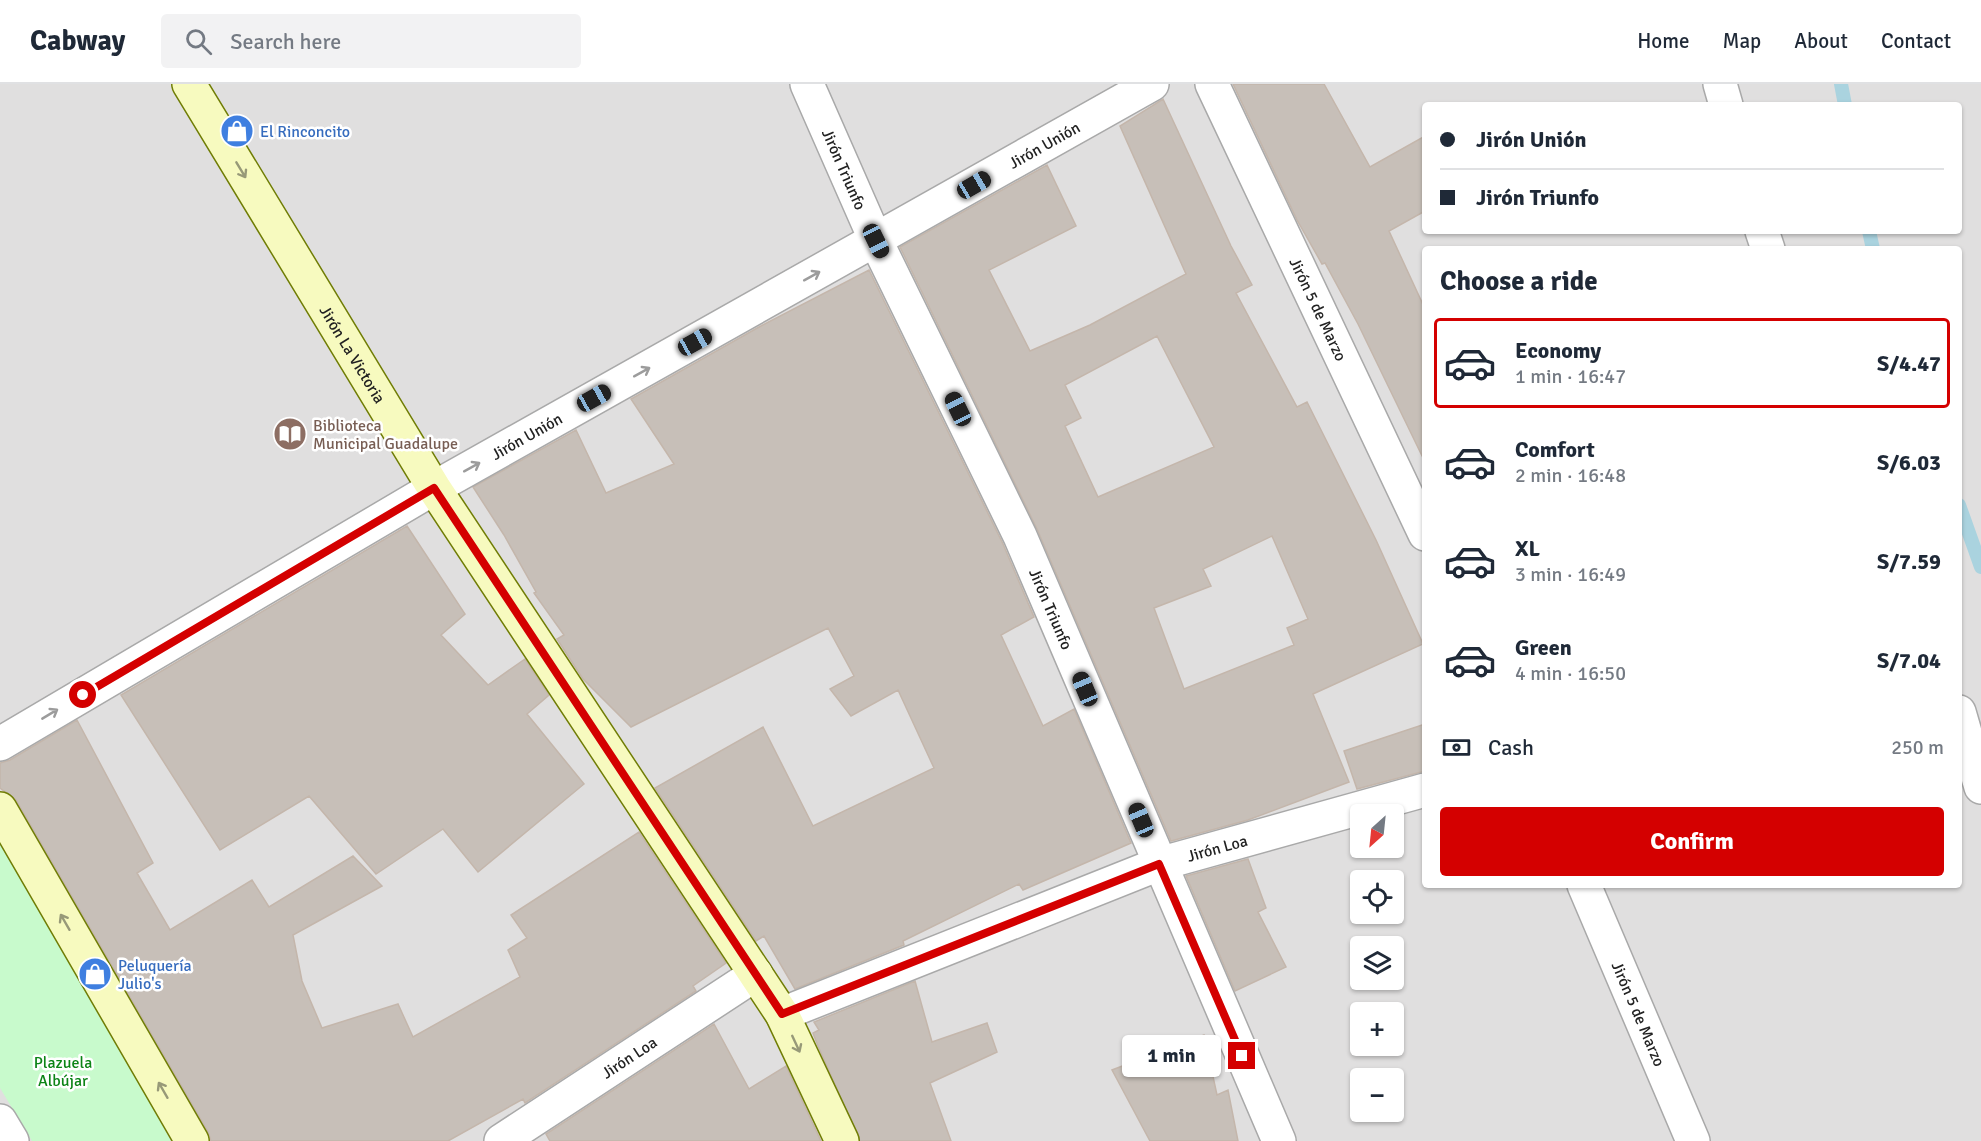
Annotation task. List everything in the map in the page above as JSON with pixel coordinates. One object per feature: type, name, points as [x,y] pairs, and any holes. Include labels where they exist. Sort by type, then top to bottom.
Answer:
[{"type":"street","name":"Jirón La Victoria","points":[[189,84],[434,488],[782,1014],[842,1141]]},
{"type":"street","name":"Jirón Triunfo","points":[[807,84],[876,241],[1020,536],[1279,1141]]},
{"type":"street","name":"Jirón Unión","points":[[0,744],[434,488],[1152,84]]},
{"type":"street","name":"Jirón 5 de Marzo","points":[[1212,84],[1422,528]]},
{"type":"street","points":[[1720,84],[1725,102]]},
{"type":"street","points":[[1962,722],[1981,787]]},
{"type":"street","name":"Jirón Loa","points":[[782,1014],[1159,864],[1422,791]]},
{"type":"street","points":[[0,809],[192,1141]]},
{"type":"street","name":"Jirón 5 de Marzo","points":[[1585,888],[1693,1141]]},
{"type":"street","name":"Jirón Loa","points":[[501,1141],[756,974]]},
{"type":"street","points":[[0,1120],[12,1141]]},
{"type":"shaded area","points":[[0,84],[1981,84],[1981,1141],[0,1141]]},
{"type":"green space","name":"Plazuela Albújar","points":[[0,825],[171,1141],[32,1141],[0,1088]]},
{"type":"building","points":[[1233,84],[1324,84],[1370,167],[1422,138],[1422,213],[1389,231],[1422,302],[1422,456],[1358,324],[1325,263],[1322,264],[1297,220]]},
{"type":"building","points":[[1163,99],[1231,246],[1252,285],[1236,293],[1297,407],[1307,402],[1376,540],[1422,644],[1313,694],[1349,782],[1248,820],[1171,841],[1037,529],[900,247],[1047,165],[1076,226],[989,270],[1030,351],[1090,325],[1186,274],[1120,126]],"holes":[[[1157,336],[1214,447],[1098,497],[1065,426],[1081,418],[1065,385]],[[1272,536],[1308,619],[1287,628],[1294,645],[1184,689],[1154,608],[1211,586],[1203,569]]]},
{"type":"building","points":[[869,270],[1003,544],[1034,617],[1001,635],[1043,726],[1074,709],[1131,843],[1023,890],[1019,884],[903,941],[904,945],[795,989],[764,936],[756,941],[655,788],[763,727],[813,826],[934,768],[898,690],[851,716],[830,689],[854,676],[828,628],[631,727],[583,679],[557,639],[564,635],[534,593],[536,592],[504,535],[473,487],[576,430],[606,493],[674,464],[631,399],[759,327]]},
{"type":"building","points":[[407,526],[465,614],[441,635],[488,685],[525,659],[549,695],[527,714],[584,784],[478,872],[443,829],[376,874],[309,796],[220,850],[121,695]]},
{"type":"building","points":[[77,720],[153,863],[137,873],[170,930],[252,880],[269,907],[353,856],[382,886],[293,935],[302,981],[322,1028],[398,1004],[413,1037],[520,977],[508,950],[527,938],[511,915],[639,832],[726,963],[693,986],[696,991],[525,1103],[523,1099],[448,1141],[211,1141],[208,1132],[16,800],[0,788],[0,763],[10,760]]},
{"type":"building","points":[[1422,725],[1422,772],[1357,789],[1344,751]]},
{"type":"building","points":[[1248,859],[1266,908],[1258,912],[1286,967],[1235,991],[1186,876]]},
{"type":"building","points":[[915,981],[932,1042],[987,1023],[997,1052],[930,1083],[951,1141],[860,1141],[818,1046],[813,1033],[819,1030],[814,1022]]},
{"type":"building","points":[[714,1024],[749,1089],[786,1066],[821,1141],[550,1141],[546,1134]]},
{"type":"building","points":[[1204,1035],[1217,1095],[1228,1090],[1238,1141],[1150,1141],[1112,1070]]},
{"type":"waterway","points":[[1841,84],[1844,102]]},
{"type":"waterway","points":[[1870,234],[1872,246]]},
{"type":"waterway","points":[[1962,513],[1981,567]]},
{"type":"place","name":"El Rinconcito","points":[[237,131]]},
{"type":"place","name":"Biblioteca Municipal Guadalupe","points":[[290,434]]},
{"type":"place","name":"Peluquería Julio's","points":[[95,974]]},
{"type":"route","points":[[83,695],[434,488],[782,1014],[1159,864],[1242,1056]]}]
